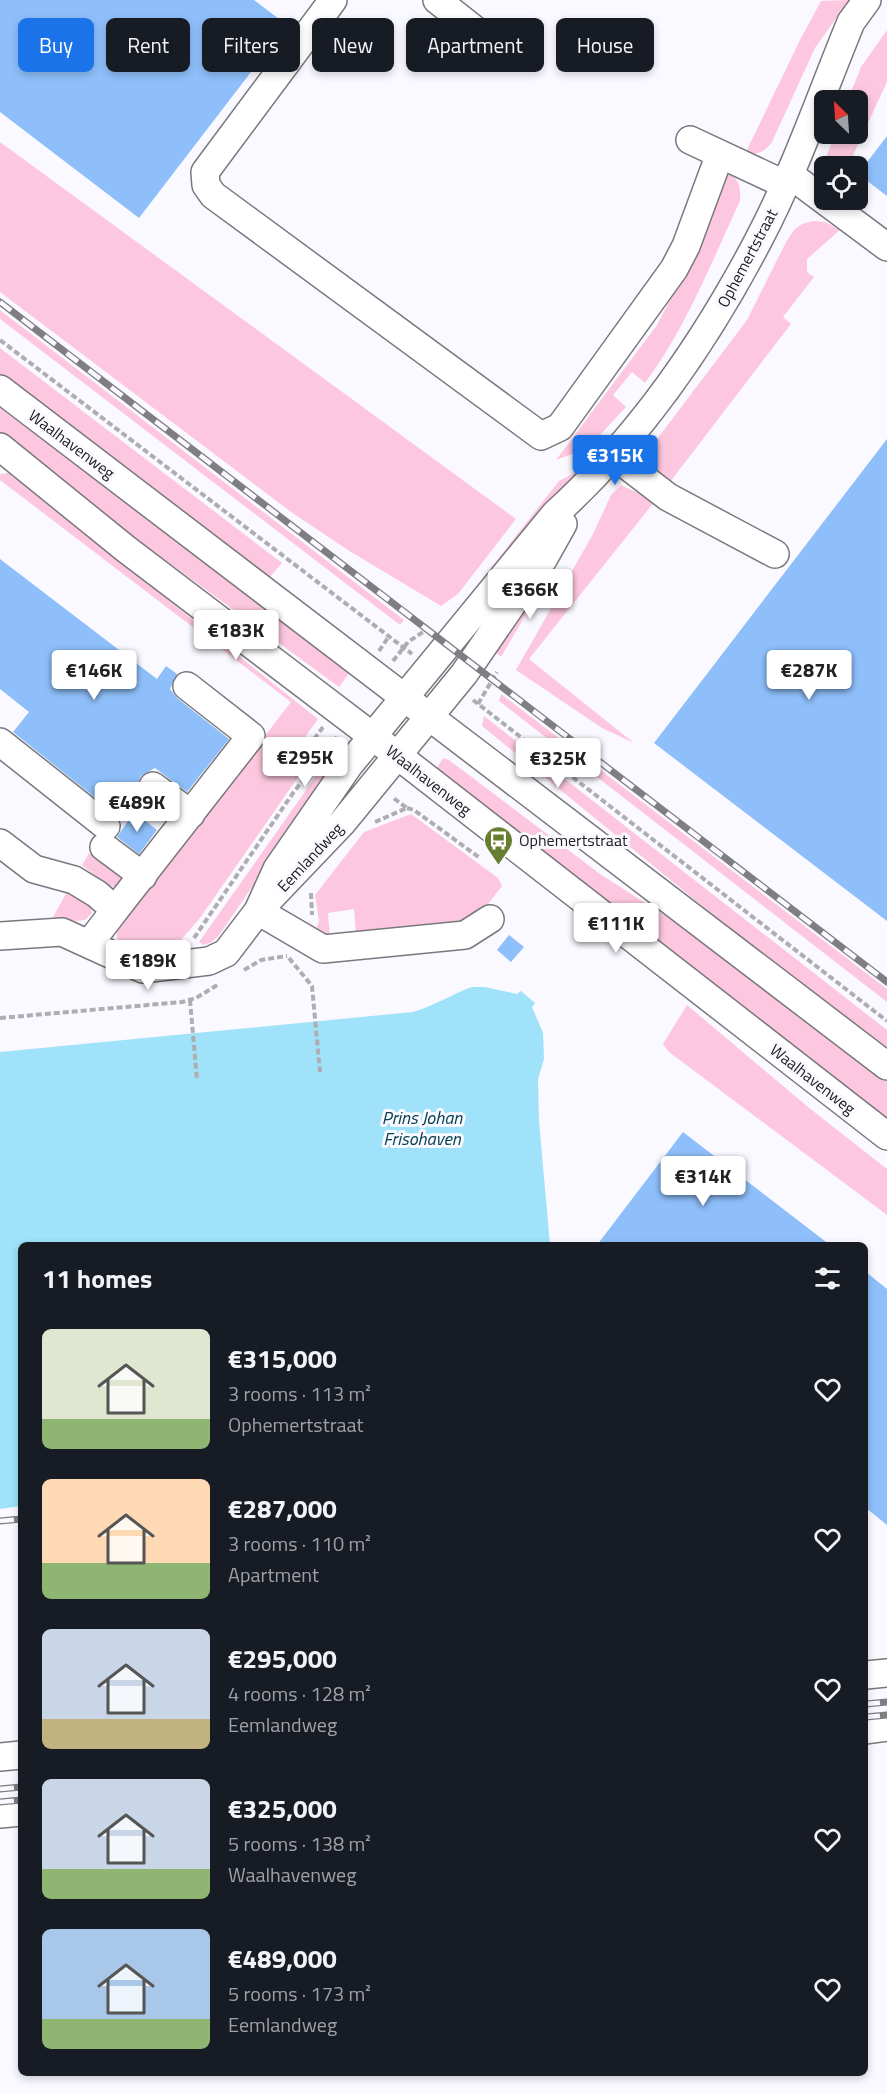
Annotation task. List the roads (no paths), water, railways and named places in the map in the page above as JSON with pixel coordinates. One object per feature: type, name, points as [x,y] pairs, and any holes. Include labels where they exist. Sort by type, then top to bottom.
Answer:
[{"type":"street","points":[[333,0],[205,172],[206,185],[213,195],[541,436],[560,427],[674,269],[686,246],[720,154]]},
{"type":"street","points":[[437,0],[460,18]]},
{"type":"street","name":"Ophemertstraat","points":[[405,698],[555,514],[583,489],[666,392],[688,361],[759,240],[851,22],[867,0]]},
{"type":"street","points":[[690,140],[786,179],[887,247]]},
{"type":"street","name":"Waalhavenweg","points":[[0,389],[887,1066]]},
{"type":"street","name":"Waalhavenweg","points":[[1,451],[373,736],[887,1136]]},
{"type":"street","points":[[612,454],[668,497],[775,554]]},
{"type":"street","name":"Ophemertstraat","points":[[429,717],[481,652],[544,558],[583,489]]},
{"type":"street","points":[[89,944],[251,736],[187,686]]},
{"type":"street","name":"Eemlandweg","points":[[258,911],[277,869],[349,765],[405,698]]},
{"type":"street","name":"Eemlandweg","points":[[0,936],[54,932],[68,934],[136,968],[155,968],[209,961],[232,948],[258,911],[328,839],[429,717]]},
{"type":"street","points":[[0,742],[105,837],[143,876]]},
{"type":"street","points":[[153,786],[191,814]]},
{"type":"street","points":[[0,843],[34,869],[74,880],[97,894],[116,910]]},
{"type":"street","points":[[258,911],[323,949],[465,935],[490,920]]},
{"type":"street","points":[[868,1675],[887,1673]]},
{"type":"street","points":[[868,1730],[887,1727]]},
{"type":"street","points":[[0,1757],[18,1755]]},
{"type":"street","points":[[0,1814],[18,1812]]},
{"type":"water","name":"Prins Johan Frisohaven","points":[[472,987],[485,987],[517,994],[521,991],[535,1003],[532,1007],[543,1033],[544,1059],[538,1079],[539,1121],[550,1242],[18,1242],[18,1506],[0,1509],[0,1052],[413,1012]]},
{"type":"railway","points":[[0,302],[887,982]]},
{"type":"railway","points":[[0,1521],[18,1519]]},
{"type":"railway","points":[[868,1704],[887,1702]]},
{"type":"railway","points":[[868,1717],[887,1715]]},
{"type":"railway","points":[[0,1789],[18,1787]]},
{"type":"railway","points":[[0,1802],[18,1800]]},
{"type":"place","name":"Ophemertstraat","points":[[498,866]]}]
